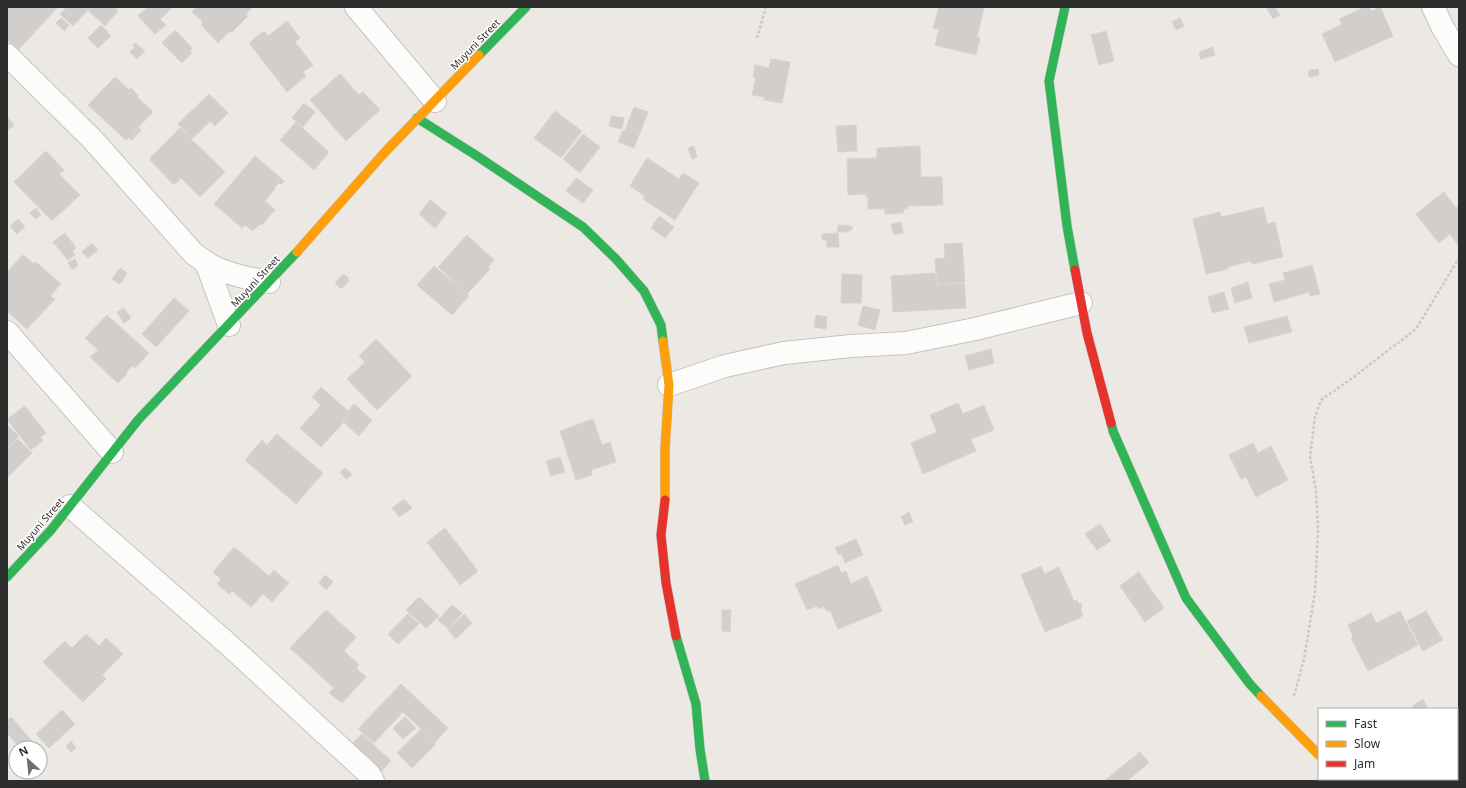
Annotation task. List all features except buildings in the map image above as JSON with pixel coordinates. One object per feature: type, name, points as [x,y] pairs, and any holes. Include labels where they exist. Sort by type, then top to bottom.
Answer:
[{"type":"street","points":[[356,7],[434,101]]},
{"type":"street","name":"Muyuni Street","points":[[7,577],[51,530],[138,420],[294,255],[385,152],[526,7]]},
{"type":"street","points":[[1065,7],[1049,80],[1067,226],[1081,303],[1087,333],[1113,431],[1186,598],[1248,683],[1318,753]]},
{"type":"street","points":[[1433,7],[1443,28],[1459,55]]},
{"type":"street","points":[[7,55],[93,140],[164,218],[194,254],[218,269],[248,279],[269,282]]},
{"type":"street","points":[[417,118],[583,227],[616,259],[644,291],[660,325],[669,385],[665,449],[666,495],[661,535],[666,583],[678,644],[696,704],[700,749],[705,781]]},
{"type":"street","points":[[206,262],[229,325]]},
{"type":"street","points":[[669,385],[724,366],[784,353],[852,346],[906,343],[975,329],[1081,303]]},
{"type":"street","points":[[7,332],[112,452]]},
{"type":"street","points":[[70,506],[229,645],[369,774],[373,781]]},
{"type":"path","points":[[757,38],[766,7]]},
{"type":"path","points":[[1287,723],[1304,660],[1315,592],[1318,530],[1316,491],[1310,456],[1315,418],[1320,400],[1351,379],[1416,329],[1459,258]]},
{"type":"traffic: fast","points":[[479,55],[526,7]]},
{"type":"traffic: fast","points":[[1065,7],[1049,81],[1067,226],[1075,270]]},
{"type":"traffic: fast","points":[[417,118],[583,227],[616,259],[644,291],[661,325],[663,341]]},
{"type":"traffic: fast","points":[[7,577],[51,530],[138,420],[297,252]]},
{"type":"traffic: fast","points":[[1111,423],[1113,431],[1186,598],[1249,683],[1261,696]]},
{"type":"traffic: fast","points":[[676,636],[696,704],[700,749],[705,781]]},
{"type":"traffic: slow","points":[[297,252],[385,152],[479,55]]},
{"type":"traffic: slow","points":[[663,341],[669,385],[665,449],[665,500]]},
{"type":"traffic: slow","points":[[1261,696],[1318,754]]},
{"type":"traffic: jam","points":[[1075,270],[1087,333],[1111,423]]},
{"type":"traffic: jam","points":[[665,500],[661,535],[666,583],[676,636]]}]
